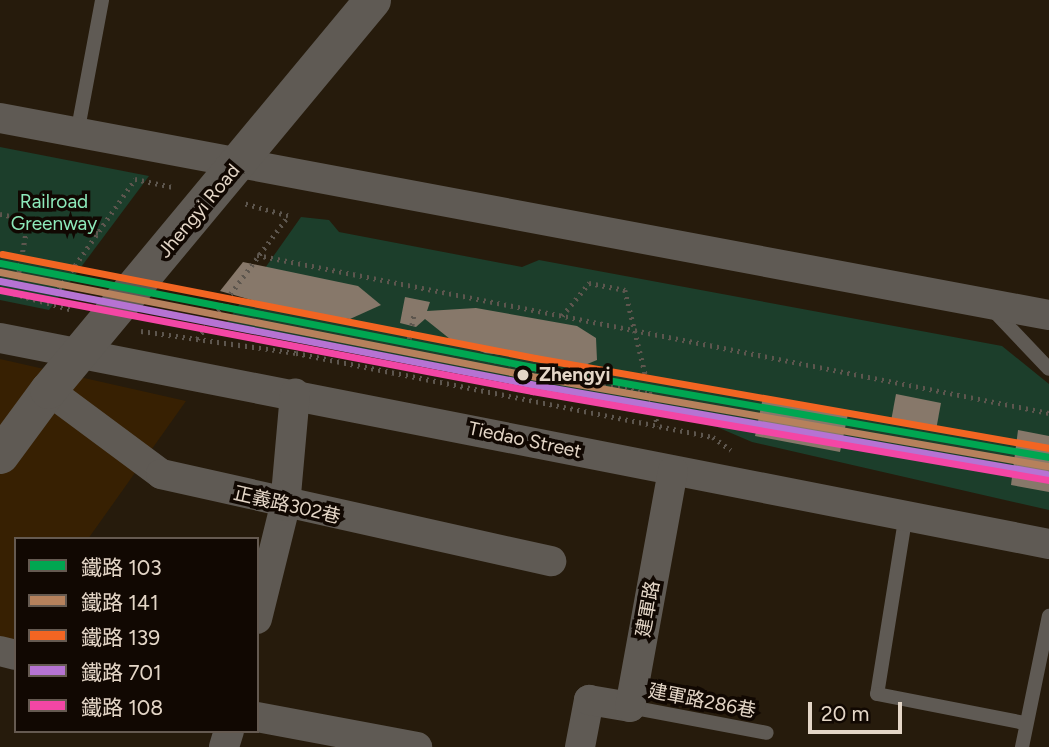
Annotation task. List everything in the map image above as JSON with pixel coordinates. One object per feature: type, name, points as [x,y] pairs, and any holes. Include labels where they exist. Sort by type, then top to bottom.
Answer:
[{"type":"street","name":"Jhengyi Road","points":[[0,455],[47,390],[80,354],[372,0]]},
{"type":"street","points":[[0,118],[1049,314]]},
{"type":"street","name":"Tiedao Street","points":[[0,338],[295,393],[905,520],[1049,544]]},
{"type":"street","name":"正義路302巷","points":[[47,390],[161,474],[285,506],[551,561]]},
{"type":"street","points":[[259,611],[285,506],[295,393]]},
{"type":"street","name":"建軍路","points":[[630,707],[673,471]]},
{"type":"street","points":[[580,747],[589,700],[630,707]]},
{"type":"street","points":[[259,717],[417,747]]},
{"type":"lane","points":[[77,134],[102,0]]},
{"type":"lane","points":[[985,302],[1049,369]]},
{"type":"lane","points":[[905,520],[877,694],[1025,723]]},
{"type":"lane","points":[[1022,747],[1049,616]]},
{"type":"lane","name":"建軍路286巷","points":[[630,707],[768,733]]},
{"type":"path","points":[[0,290],[51,300],[135,179]]},
{"type":"path","points":[[0,214],[98,233]]},
{"type":"path","points":[[288,215],[197,340],[296,353],[713,437],[740,456]]},
{"type":"path","points":[[15,293],[28,220]]},
{"type":"path","points":[[257,255],[1049,413]]},
{"type":"path","points":[[562,316],[589,283],[625,290],[658,426]]},
{"type":"path","points":[[220,306],[409,340],[649,392]]},
{"type":"path","points":[[409,340],[414,314]]},
{"type":"shaded area","points":[[0,359],[186,401],[89,537],[14,537],[14,644],[0,663]]},
{"type":"green space","name":"Railroad Greenway","points":[[0,147],[149,176],[49,310],[0,300]]},
{"type":"green space","points":[[301,217],[329,220],[339,232],[522,267],[539,260],[1002,346],[1049,384],[1049,510],[752,442],[717,427],[227,322]]},
{"type":"building","points":[[243,262],[358,286],[381,305],[350,319],[286,310],[220,291]]},
{"type":"building","points":[[405,297],[430,302],[427,311],[476,308],[577,326],[596,338],[597,360],[585,365],[485,353],[450,339],[425,319],[416,327],[400,323]]},
{"type":"building","points":[[896,394],[941,403],[936,430],[891,421]]},
{"type":"building","points":[[763,397],[848,414],[840,452],[755,436]]},
{"type":"building","points":[[1018,430],[1049,436],[1049,492],[1011,485]]},
{"type":"rail line","name":"139","points":[[2,254],[535,358],[1049,448]]},
{"type":"rail line","name":"103","points":[[0,263],[533,367],[1049,457]]},
{"type":"rail line","name":"141","points":[[0,272],[531,376],[1047,466]]},
{"type":"rail line","name":"701","points":[[0,281],[530,384],[1046,474]]},
{"type":"rail line","name":"108","points":[[0,290],[532,391],[1049,480]]},
{"type":"place","name":"Zhengyi","points":[[523,375]]}]
